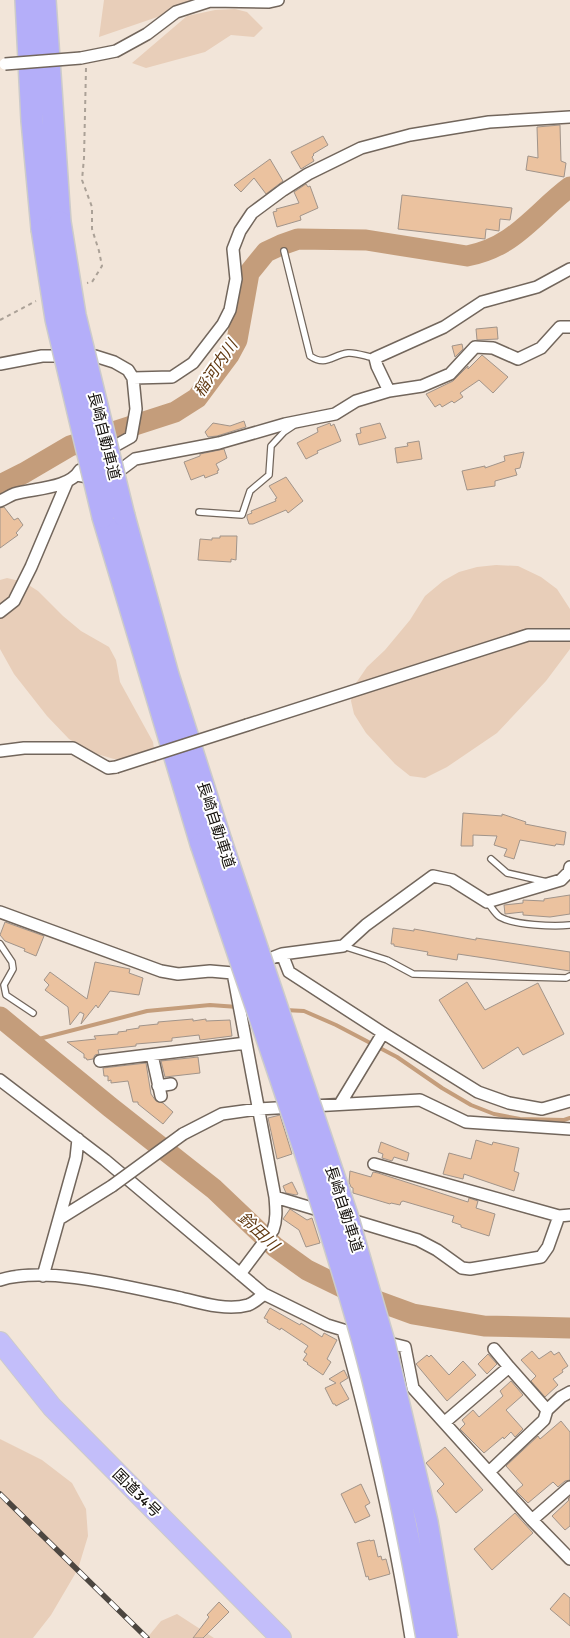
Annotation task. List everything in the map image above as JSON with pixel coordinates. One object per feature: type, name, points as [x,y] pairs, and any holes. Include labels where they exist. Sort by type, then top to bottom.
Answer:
[{"type":"highway","name":"長崎自動車道","points":[[26,0],[32,121],[51,226],[75,315],[113,516],[168,675],[211,842],[362,1339],[407,1526],[427,1638]]},
{"type":"highway","name":"長崎自動車道","points":[[45,0],[51,226]]},
{"type":"highway","name":"長崎自動車道","points":[[211,842],[347,1215],[384,1342],[428,1522],[448,1638]]},
{"type":"highway","name":"国道34号","points":[[0,1342],[52,1407],[281,1638]]},
{"type":"street","points":[[3,65],[81,58],[116,51],[147,34],[176,12],[210,1],[269,2],[278,0]]},
{"type":"street","points":[[133,378],[172,377],[193,362],[223,324],[230,310],[236,279],[233,249],[240,231],[252,213],[308,174],[361,148],[410,135],[489,122],[570,117]]},
{"type":"street","points":[[389,391],[375,358],[444,327],[482,302],[537,287],[570,270]]},
{"type":"street","points":[[77,475],[88,478],[123,468],[135,459],[219,443],[301,420],[335,414],[356,400],[389,391],[422,386],[450,374],[476,347],[493,348],[518,359],[541,348],[560,327],[570,327]]},
{"type":"street","points":[[0,364],[42,356],[95,356],[114,362],[128,370],[133,378],[136,409],[131,437],[84,462],[77,475],[67,482],[13,494],[0,501]]},
{"type":"street","points":[[0,612],[14,602],[67,482]]},
{"type":"street","points":[[0,752],[24,748],[72,748],[108,768],[116,767],[528,635],[570,635]]},
{"type":"street","points":[[0,912],[161,971],[178,974],[210,971],[233,973],[282,954],[342,946],[366,924],[433,876],[452,880],[487,902],[561,880],[569,872],[570,867]]},
{"type":"street","points":[[282,954],[289,972],[381,1036],[478,1092],[509,1103],[542,1109],[570,1100]]},
{"type":"street","points":[[233,973],[275,1197],[276,1222],[273,1230],[244,1270]]},
{"type":"street","points":[[340,1104],[381,1036]]},
{"type":"street","points":[[100,1061],[246,1043]]},
{"type":"street","points":[[152,1055],[159,1091],[171,1084]]},
{"type":"street","points":[[0,1080],[244,1270],[264,1294],[327,1326],[405,1347],[413,1388],[532,1520],[570,1559]]},
{"type":"street","points":[[59,1219],[112,1186],[183,1134],[222,1114],[258,1109],[420,1100],[466,1122],[570,1129]]},
{"type":"street","points":[[43,1276],[76,1158],[78,1140]]},
{"type":"street","points":[[275,1197],[418,1240],[437,1250],[462,1268],[470,1269],[541,1257],[564,1215],[374,1164]]},
{"type":"street","points":[[0,1280],[13,1276],[65,1277],[130,1287],[228,1307],[249,1305],[264,1294]]},
{"type":"street","points":[[343,1330],[371,1431],[404,1590],[411,1638]]},
{"type":"street","points":[[494,1349],[547,1410]]},
{"type":"street","points":[[445,1422],[509,1367]]},
{"type":"street","points":[[489,1472],[544,1420],[547,1410],[561,1397],[570,1392]]},
{"type":"street","points":[[532,1520],[570,1486]]},
{"type":"lane","points":[[284,251],[310,356],[318,361],[326,361],[348,353],[375,358]]},
{"type":"lane","points":[[199,512],[242,515],[250,491],[269,475],[271,446],[284,432],[301,420]]},
{"type":"lane","points":[[491,859],[507,873],[551,883]]},
{"type":"lane","points":[[487,902],[499,917],[556,927],[570,925]]},
{"type":"lane","points":[[0,944],[12,962],[14,969],[4,984],[6,995],[33,1013]]},
{"type":"lane","points":[[342,946],[387,960],[413,974],[566,978],[570,976]]},
{"type":"shaded area","points":[[104,0],[207,0],[99,37]]},
{"type":"shaded area","points":[[235,9],[247,12],[263,28],[254,37],[231,35],[205,52],[146,68],[132,63],[187,16],[215,10]]},
{"type":"shaded area","points":[[496,565],[518,566],[541,577],[557,589],[570,609],[570,649],[546,681],[497,733],[447,767],[425,778],[410,776],[395,764],[366,733],[354,714],[351,701],[354,686],[367,667],[385,650],[410,620],[425,596],[443,581],[459,572],[477,567]]},
{"type":"shaded area","points":[[7,578],[24,582],[38,591],[81,631],[109,647],[116,660],[120,682],[153,742],[156,763],[114,759],[90,752],[69,739],[47,716],[14,674],[0,649],[0,580]]},
{"type":"shaded area","points":[[0,1439],[42,1460],[72,1483],[86,1509],[88,1536],[78,1569],[51,1615],[33,1638],[0,1638]]},
{"type":"shaded area","points":[[177,1614],[214,1638],[147,1638],[161,1621]]},
{"type":"building","points":[[560,125],[561,161],[566,163],[564,177],[526,170],[528,156],[538,158],[537,127]]},
{"type":"building","points":[[323,136],[328,145],[313,154],[314,161],[301,169],[291,152]]},
{"type":"building","points":[[270,159],[283,181],[266,194],[254,178],[241,192],[234,185]]},
{"type":"building","points":[[306,184],[308,187],[310,186],[318,208],[300,216],[301,220],[277,227],[273,212],[277,211],[276,209],[299,203],[294,192]]},
{"type":"building","points":[[402,195],[512,208],[510,220],[500,219],[499,231],[486,229],[485,239],[398,229]]},
{"type":"building","points":[[497,327],[498,339],[477,340],[476,329]]},
{"type":"building","points":[[462,344],[463,349],[455,357],[452,346]]},
{"type":"building","points":[[482,355],[508,377],[493,393],[479,380],[460,393],[463,397],[454,403],[452,401],[442,407],[440,404],[435,407],[426,394],[453,381]]},
{"type":"building","points":[[244,421],[246,427],[217,436],[208,437],[205,432],[213,423],[230,426]]},
{"type":"building","points":[[330,423],[331,426],[334,424],[341,441],[317,451],[318,453],[306,459],[297,443],[318,432],[317,428]]},
{"type":"building","points":[[380,423],[386,438],[359,445],[356,434],[361,433],[360,428]]},
{"type":"building","points":[[419,441],[422,459],[397,463],[395,448],[408,446],[407,443]]},
{"type":"building","points":[[224,449],[227,458],[216,464],[219,470],[217,471],[218,473],[205,478],[204,475],[191,480],[184,462],[200,456],[200,454]]},
{"type":"building","points":[[524,452],[520,468],[515,469],[517,475],[495,481],[495,486],[467,490],[462,471],[485,466],[485,468],[505,461],[504,456]]},
{"type":"building","points":[[286,477],[303,501],[288,513],[286,510],[249,524],[247,515],[252,513],[251,511],[276,501],[275,499],[277,498],[269,486]]},
{"type":"building","points":[[4,507],[14,520],[18,518],[23,525],[16,533],[18,535],[0,548],[0,508]]},
{"type":"building","points":[[220,536],[237,536],[236,560],[231,559],[231,562],[198,560],[200,539],[212,540],[212,538],[220,538]]},
{"type":"building","points":[[463,813],[502,816],[502,814],[526,822],[525,824],[566,832],[564,845],[556,844],[555,846],[520,840],[514,859],[504,856],[507,849],[494,845],[497,836],[473,835],[473,846],[461,846]]},
{"type":"building","points":[[570,895],[570,914],[550,917],[523,915],[523,912],[505,914],[504,905],[523,903],[523,900],[544,901],[544,899]]},
{"type":"building","points":[[5,922],[44,936],[36,956],[24,951],[25,949],[5,941],[0,935]]},
{"type":"building","points":[[393,928],[414,931],[414,929],[476,940],[476,938],[570,952],[570,971],[458,954],[457,960],[427,955],[428,952],[391,944]]},
{"type":"building","points":[[95,962],[130,969],[129,973],[143,978],[139,995],[110,991],[98,1008],[96,1005],[81,1024],[84,1014],[80,1012],[70,1025],[68,1007],[45,990],[49,985],[44,980],[50,972],[87,999]]},
{"type":"building","points":[[467,982],[485,1010],[538,983],[564,1034],[523,1055],[518,1047],[483,1069],[439,1000]]},
{"type":"building","points":[[193,1019],[193,1021],[206,1019],[206,1021],[230,1020],[232,1036],[200,1040],[199,1035],[172,1038],[172,1041],[98,1050],[99,1054],[95,1055],[93,1059],[87,1060],[84,1058],[84,1054],[67,1042],[96,1039],[94,1036],[118,1034],[118,1032],[139,1028],[139,1026],[158,1024],[158,1022]]},
{"type":"building","points":[[198,1057],[200,1073],[165,1077],[161,1061]]},
{"type":"building","points":[[146,1063],[151,1094],[156,1101],[163,1103],[173,1112],[163,1124],[138,1104],[138,1102],[133,1102],[128,1081],[111,1083],[111,1080],[108,1081],[108,1076],[104,1076],[103,1068]]},
{"type":"building","points":[[280,1115],[292,1154],[277,1159],[268,1118]]},
{"type":"building","points":[[476,1140],[492,1145],[493,1142],[519,1148],[514,1171],[519,1173],[514,1191],[464,1174],[463,1179],[443,1174],[449,1153],[471,1159]]},
{"type":"building","points":[[381,1142],[409,1153],[407,1161],[394,1157],[392,1161],[382,1158],[383,1154],[378,1152]]},
{"type":"building","points":[[350,1171],[371,1177],[373,1172],[378,1173],[468,1202],[469,1198],[478,1201],[476,1208],[495,1214],[489,1236],[452,1222],[454,1216],[403,1201],[400,1205],[390,1204],[353,1193],[353,1188],[349,1182]]},
{"type":"building","points":[[292,1182],[298,1194],[296,1195],[286,1193],[283,1186]]},
{"type":"building","points":[[290,1209],[307,1220],[312,1218],[320,1243],[306,1247],[299,1230],[283,1219]]},
{"type":"building","points":[[270,1308],[300,1325],[301,1323],[322,1337],[324,1333],[337,1340],[327,1359],[331,1362],[323,1375],[303,1360],[307,1354],[304,1352],[308,1346],[281,1328],[280,1330],[267,1322],[268,1320],[264,1318]]},
{"type":"building","points":[[532,1351],[539,1359],[551,1351],[554,1355],[559,1352],[568,1366],[553,1379],[558,1385],[545,1397],[531,1381],[536,1376],[521,1360]]},
{"type":"building","points":[[488,1354],[497,1364],[487,1374],[478,1364]]},
{"type":"building","points":[[427,1355],[429,1357],[431,1355],[449,1375],[463,1361],[476,1375],[447,1401],[416,1364]]},
{"type":"building","points":[[344,1370],[348,1378],[340,1383],[349,1399],[336,1406],[333,1404],[325,1388],[336,1383],[329,1379]]},
{"type":"building","points":[[511,1381],[523,1395],[506,1410],[523,1429],[515,1437],[511,1432],[484,1453],[460,1429],[465,1424],[462,1420],[473,1410],[479,1417],[503,1396],[500,1391]]},
{"type":"building","points":[[561,1421],[570,1432],[570,1480],[565,1481],[558,1487],[553,1482],[528,1503],[516,1491],[523,1485],[506,1466],[538,1436],[540,1439]]},
{"type":"building","points":[[445,1447],[483,1490],[456,1513],[437,1491],[444,1484],[426,1463]]},
{"type":"building","points":[[361,1484],[370,1503],[365,1506],[370,1516],[355,1523],[341,1494]]},
{"type":"building","points":[[570,1497],[570,1526],[565,1530],[552,1516]]},
{"type":"building","points":[[515,1513],[533,1533],[492,1570],[474,1549]]},
{"type":"building","points":[[374,1540],[378,1557],[381,1556],[382,1560],[386,1559],[390,1574],[369,1580],[368,1576],[366,1577],[357,1543]]},
{"type":"building","points":[[564,1593],[570,1598],[570,1626],[550,1609]]},
{"type":"building","points":[[219,1602],[229,1612],[203,1638],[193,1638],[209,1617],[207,1615]]},
{"type":"waterway","name":"稲河内川","points":[[0,485],[70,446],[175,412],[197,398],[229,355],[237,340],[249,273],[266,252],[298,239],[366,240],[467,256],[484,252],[511,237],[570,187]]},
{"type":"waterway","points":[[31,1041],[147,1011],[210,1005],[238,1007]]},
{"type":"waterway","points":[[285,1010],[304,1011],[336,1025],[397,1057],[442,1088],[471,1105],[494,1114],[520,1119],[564,1120],[570,1118]]},
{"type":"waterway","name":"鈴田川","points":[[0,1017],[214,1189],[275,1247],[307,1270],[350,1291],[413,1314],[484,1326],[570,1328]]},
{"type":"railway","points":[[0,1494],[147,1638]]}]
